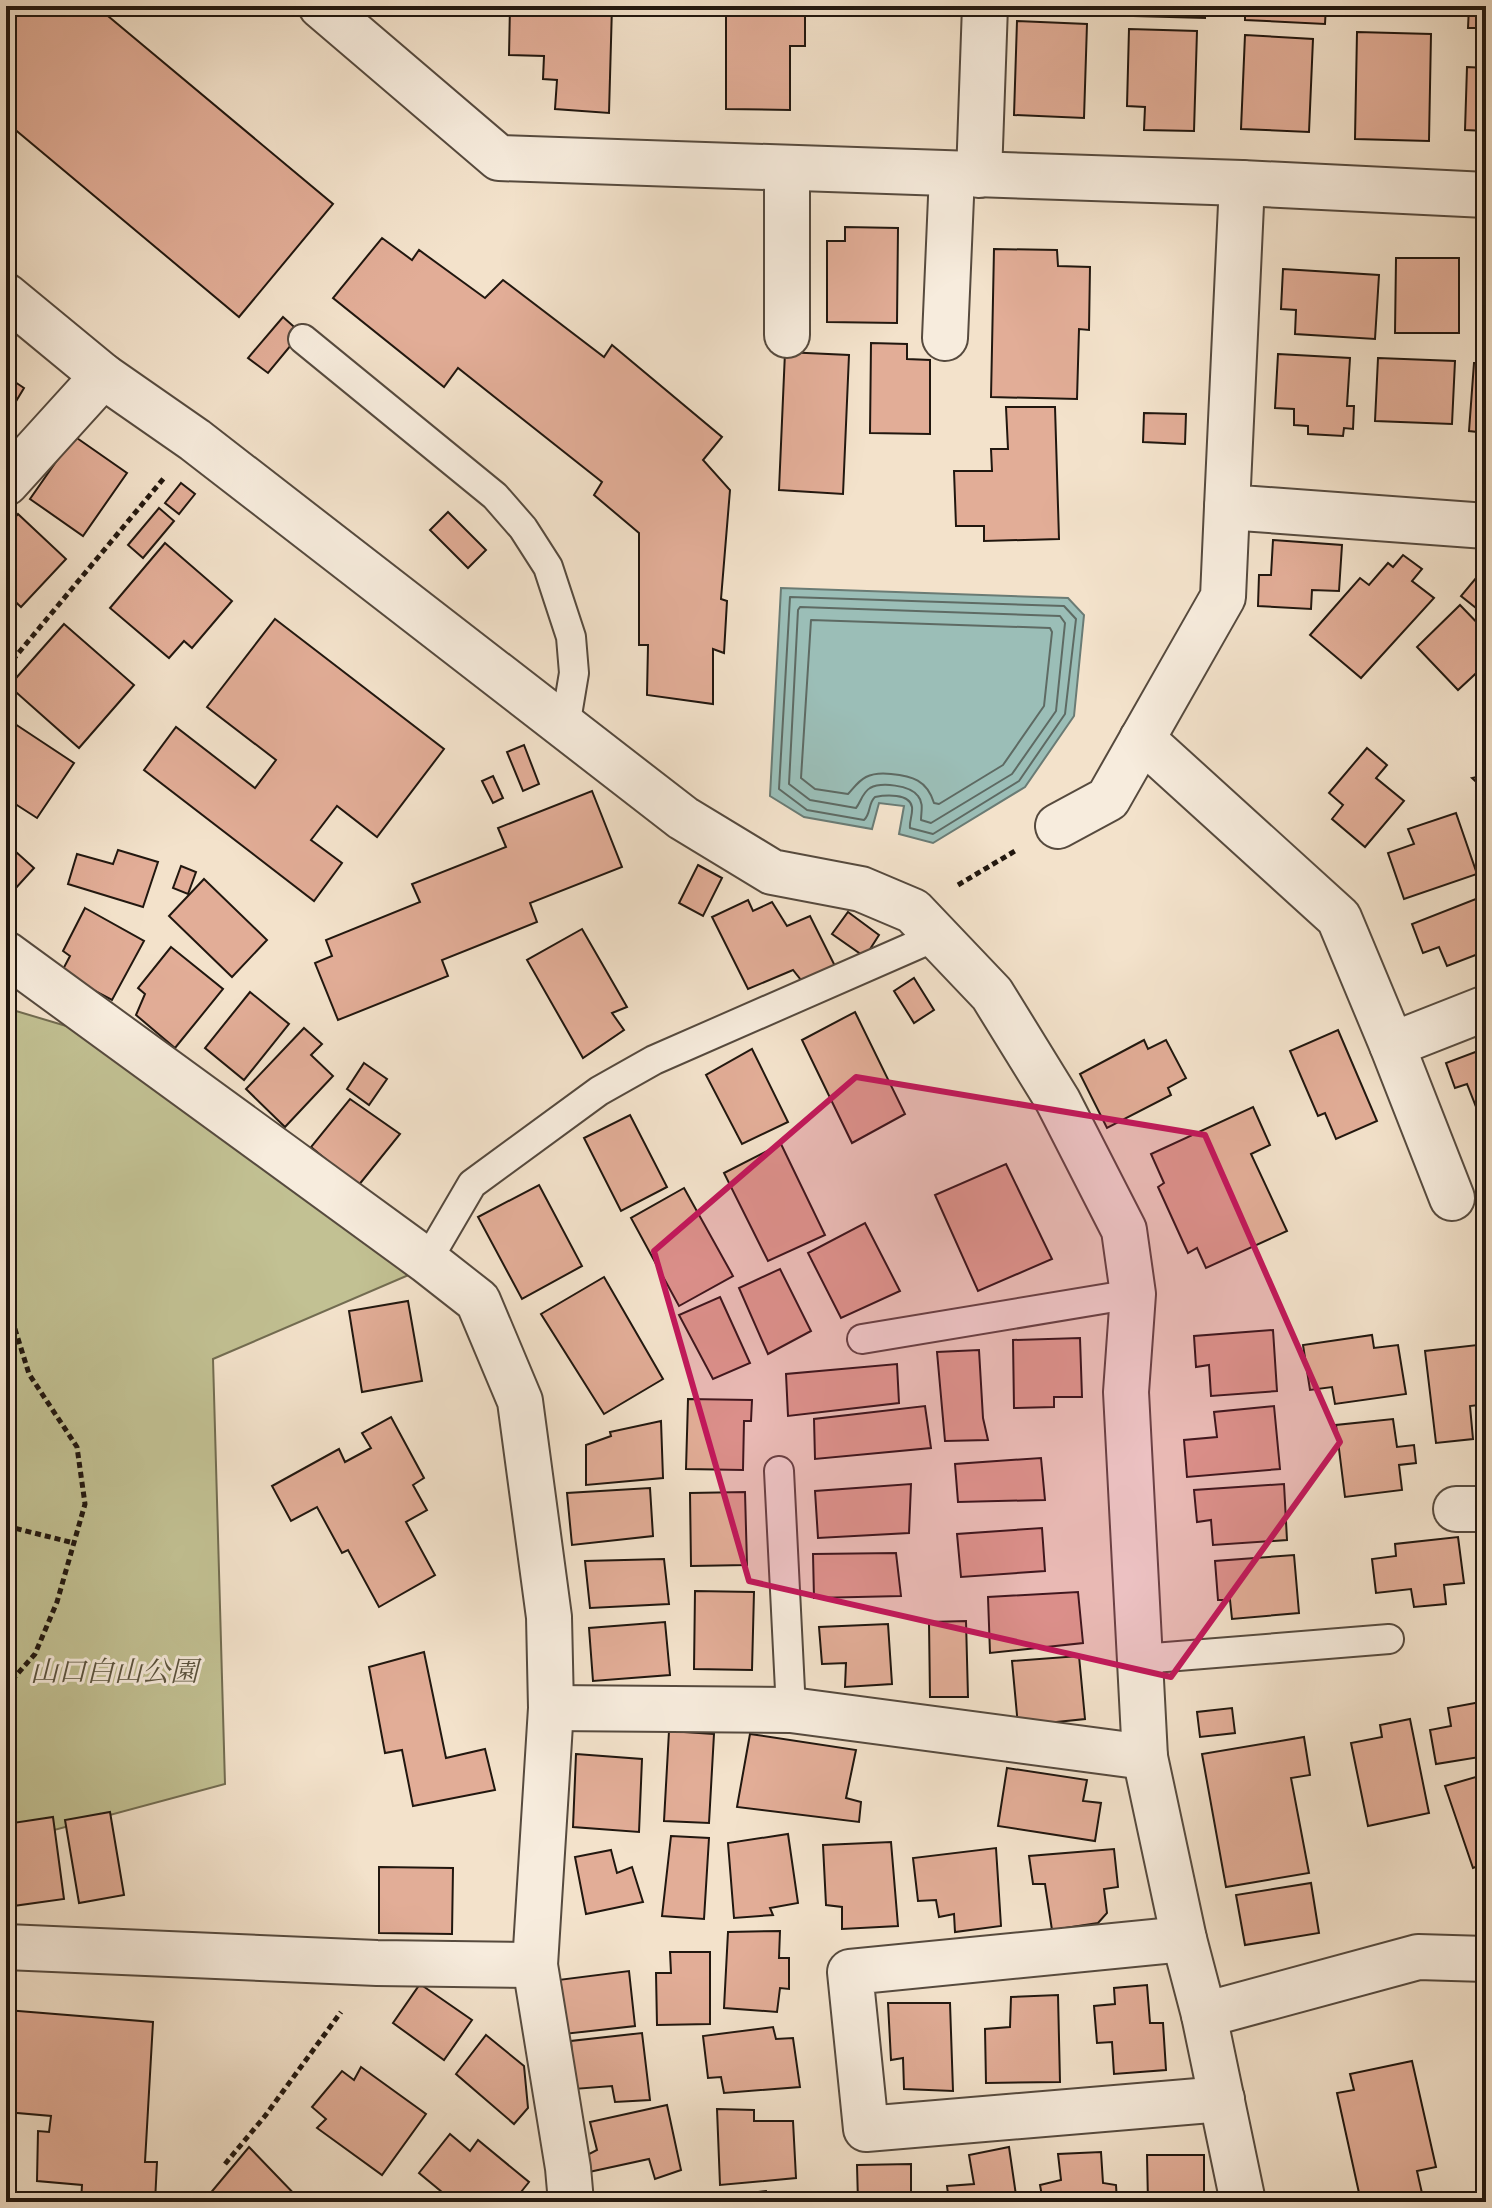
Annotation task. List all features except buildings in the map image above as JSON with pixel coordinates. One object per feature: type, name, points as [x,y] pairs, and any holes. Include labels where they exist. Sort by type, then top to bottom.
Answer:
[{"type":"street","points":[[321,6],[499,158],[1242,183],[1486,195]]},
{"type":"street","points":[[945,338],[985,6]]},
{"type":"street","points":[[787,168],[787,335]]},
{"type":"street","points":[[1058,826],[1108,799],[1223,597],[1242,183]]},
{"type":"street","points":[[6,296],[103,376],[195,440],[683,818],[772,872],[861,889],[925,924],[992,994],[1058,1101],[1124,1230],[1133,1294],[1126,1392],[1145,1757],[1243,2202]]},
{"type":"street","points":[[6,483],[103,376]]},
{"type":"street","points":[[1227,507],[1486,526]]},
{"type":"street","points":[[1142,739],[1339,918],[1452,1198]]},
{"type":"street","points":[[6,954],[478,1301],[520,1401],[549,1617],[551,1708],[535,1965],[571,2202]]},
{"type":"street","points":[[1392,1045],[1486,1008]]},
{"type":"street","points":[[551,1708],[791,1710],[1145,1757]]},
{"type":"street","points":[[1184,1939],[850,1972],[866,2129],[1222,2099]]},
{"type":"street","points":[[6,1947],[377,1963],[535,1965]]},
{"type":"street","points":[[1204,2015],[1418,1957],[1486,1959]]},
{"type":"lane","points":[[303,339],[495,496],[523,528],[548,567],[571,637],[574,673],[565,727]]},
{"type":"lane","points":[[427,1261],[472,1184],[599,1091],[654,1060],[925,924]]},
{"type":"lane","points":[[862,1339],[1133,1294]]},
{"type":"lane","points":[[779,1471],[791,1710]]},
{"type":"lane","points":[[1141,1659],[1389,1639]]},
{"type":"path","points":[[6,668],[195,440]]},
{"type":"path","points":[[925,924],[1058,826]]},
{"type":"path","points":[[6,1300],[29,1374],[77,1447],[85,1504],[57,1602],[35,1654],[6,1687]]},
{"type":"path","points":[[6,1526],[74,1543]]},
{"type":"path","points":[[225,2164],[265,2116],[377,1963]]},
{"type":"highlighted area","points":[[856,1077],[1205,1135],[1340,1442],[1171,1677],[749,1581],[654,1251]]},
{"type":"green space","name":"山口白山公園","points":[[6,1008],[83,1031],[418,1271],[213,1359],[225,1784],[6,1843]]},
{"type":"water","points":[[781,588],[1068,598],[1084,615],[1074,716],[1025,787],[933,843],[899,834],[904,806],[879,803],[872,829],[804,817],[770,796]]}]
